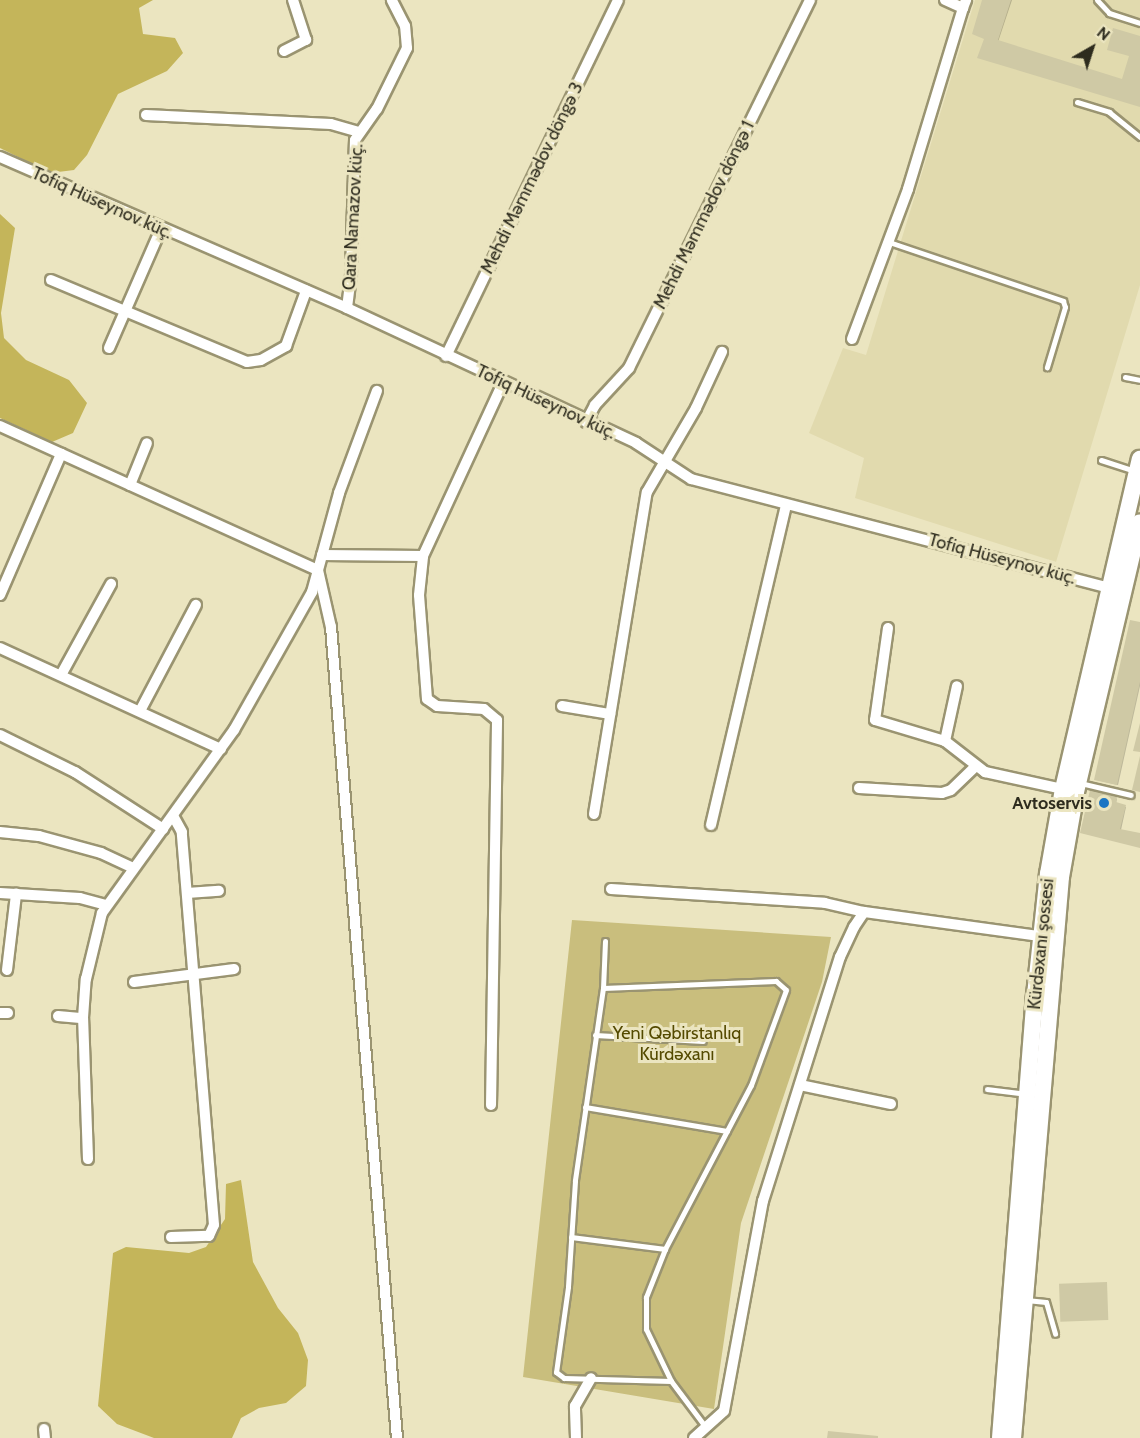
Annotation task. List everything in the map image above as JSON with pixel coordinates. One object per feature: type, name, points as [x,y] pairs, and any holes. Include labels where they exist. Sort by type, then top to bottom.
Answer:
[{"type":"main road","name":"Kürdəxanı şossesi","points":[[1013,1438],[1054,938],[1071,786],[1128,570],[1135,531],[1138,465]]},
{"type":"main road","name":"Kürdəxanı şossesi","points":[[1000,1438],[1040,936],[1110,588],[1128,570]]},
{"type":"street","points":[[284,51],[306,40],[293,0]]},
{"type":"street","name":"Qara Namazov küç.","points":[[347,308],[351,274],[354,152],[359,132],[378,109],[407,48],[405,26],[392,0]]},
{"type":"street","name":"Mehdi Məmmədov döngə 3","points":[[446,356],[618,0]]},
{"type":"street","name":"Mehdi Məmmədov döngə 1","points":[[586,422],[595,405],[629,368],[810,0]]},
{"type":"street","points":[[852,339],[889,242],[964,4],[945,0]]},
{"type":"street","points":[[146,116],[331,124],[359,132]]},
{"type":"street","name":"Tofiq Hüseynov küç.","points":[[0,157],[160,229],[347,308],[586,422],[636,443],[691,478],[786,506],[1110,588]]},
{"type":"street","points":[[109,348],[160,229]]},
{"type":"street","points":[[51,280],[124,313],[254,362],[291,340],[306,291]]},
{"type":"street","points":[[594,814],[646,492],[696,408],[722,351]]},
{"type":"street","points":[[491,1105],[497,720],[484,709],[437,706],[427,699],[419,595],[423,556],[503,383]]},
{"type":"street","points":[[88,1159],[83,1018],[86,979],[106,905],[221,749],[300,615],[318,570],[339,493],[377,391]]},
{"type":"street","points":[[0,426],[318,570]]},
{"type":"street","points":[[130,485],[147,443]]},
{"type":"street","points":[[0,595],[61,454]]},
{"type":"street","points":[[711,825],[786,506]]},
{"type":"street","points":[[322,555],[423,556]]},
{"type":"street","points":[[318,570],[331,627],[397,1438]]},
{"type":"street","points":[[61,675],[111,584]]},
{"type":"street","points":[[140,711],[196,605]]},
{"type":"street","points":[[888,628],[875,720],[945,741],[961,749],[975,767],[1021,782],[1071,786]]},
{"type":"street","points":[[0,648],[221,749]]},
{"type":"street","points":[[945,741],[957,686]]},
{"type":"street","points":[[562,706],[610,714]]},
{"type":"street","points":[[0,735],[75,772],[163,829]]},
{"type":"street","points":[[859,788],[942,793],[951,790],[975,767]]},
{"type":"street","points":[[171,1237],[209,1236],[214,1225],[182,831],[173,816]]},
{"type":"street","points":[[0,832],[39,836],[101,853],[133,868]]},
{"type":"street","points":[[611,890],[825,903],[864,912],[1040,936]]},
{"type":"street","points":[[187,893],[219,891]]},
{"type":"street","points":[[0,893],[80,898],[106,905]]},
{"type":"street","points":[[7,970],[16,894]]},
{"type":"street","points":[[694,1438],[704,1425],[724,1411],[763,1201],[840,957],[864,912]]},
{"type":"street","points":[[134,982],[234,969]]},
{"type":"street","points":[[58,1016],[83,1018]]},
{"type":"street","points":[[800,1085],[891,1104]]},
{"type":"street","points":[[576,1438],[575,1406],[591,1378]]},
{"type":"lane","points":[[1097,0],[1108,13],[1140,23]]},
{"type":"lane","points":[[1077,102],[1109,112],[1140,138]]},
{"type":"lane","points":[[889,242],[1063,301],[1065,307],[1047,367]]},
{"type":"lane","points":[[1125,377],[1140,380]]},
{"type":"lane","points":[[1101,460],[1138,465]]},
{"type":"lane","points":[[1071,786],[1131,795]]},
{"type":"lane","points":[[605,941],[603,988],[585,1107],[556,1372],[564,1378],[671,1381]]},
{"type":"lane","points":[[603,988],[776,981],[784,984],[777,1021],[727,1131],[665,1249],[644,1312],[646,1329],[671,1381],[704,1425]]},
{"type":"lane","points":[[595,1035],[704,1041]]},
{"type":"lane","points":[[987,1089],[1027,1094]]},
{"type":"lane","points":[[585,1107],[727,1131]]},
{"type":"lane","points":[[571,1237],[665,1249]]},
{"type":"lane","points":[[1025,1300],[1046,1302],[1055,1334]]},
{"type":"shaded area","points":[[0,0],[153,0],[139,8],[143,34],[175,38],[183,53],[167,71],[118,94],[87,155],[74,170],[50,173],[0,148]]},
{"type":"shaded area","points":[[975,0],[1140,0],[1140,285],[1056,562],[855,498],[864,458],[809,433],[843,348],[866,355]]},
{"type":"shaded area","points":[[0,214],[15,228],[1,313],[4,338],[26,360],[69,380],[87,403],[73,433],[52,442],[0,418]]},
{"type":"shaded area","points":[[241,1180],[253,1262],[278,1308],[298,1333],[308,1360],[306,1386],[286,1403],[259,1408],[241,1418],[232,1438],[154,1438],[117,1424],[98,1406],[113,1253],[126,1247],[189,1253],[206,1247],[225,1219],[226,1184]]},
{"type":"green space","name":"Yeni Qəbirstanlıq Kürdəxanı","points":[[572,920],[831,937],[822,982],[741,1223],[714,1409],[523,1377]]},
{"type":"building","points":[[982,0],[1011,0],[998,40],[1122,79],[1129,56],[1107,50],[1113,28],[1140,36],[1140,107],[977,58],[984,39],[972,34]]},
{"type":"building","points":[[1130,620],[1140,622],[1140,682],[1117,785],[1094,780]]},
{"type":"building","points":[[1140,723],[1140,752],[1133,751]]},
{"type":"building","points":[[1140,756],[1140,792],[1132,790]]},
{"type":"building","points":[[1090,790],[1117,797],[1116,802],[1126,805],[1120,829],[1140,833],[1140,848],[1080,833]]},
{"type":"building","points":[[1107,1282],[1108,1320],[1060,1322],[1059,1284]]},
{"type":"building","points":[[828,1431],[878,1436],[878,1438],[827,1438]]},
{"type":"place","name":"Avtoservis","points":[[1104,803]]}]
